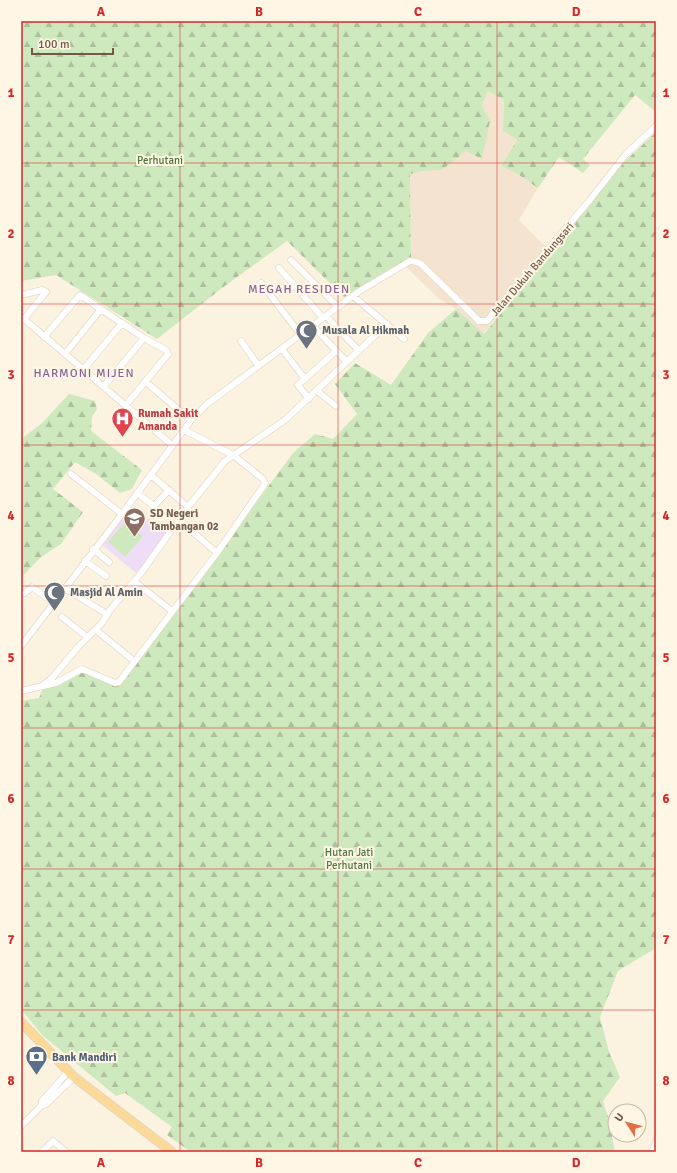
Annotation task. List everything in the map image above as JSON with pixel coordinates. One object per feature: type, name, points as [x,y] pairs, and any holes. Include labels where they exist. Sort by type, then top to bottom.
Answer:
[{"type":"main road","points":[[21,1022],[71,1074],[172,1152]]},
{"type":"street","name":"Jalan Dukuh Bandungsari","points":[[21,645],[122,514],[172,445],[207,404],[353,296],[407,262],[413,261],[421,264],[479,321],[487,321],[589,201],[626,154],[656,126]]},
{"type":"street","points":[[291,260],[338,307]]},
{"type":"street","points":[[279,268],[324,317],[359,351]]},
{"type":"street","points":[[262,283],[302,335]]},
{"type":"street","points":[[21,295],[42,290],[46,292],[22,320],[84,369],[172,445]]},
{"type":"street","points":[[44,338],[78,296],[82,296],[144,338],[166,350],[168,354],[126,405]]},
{"type":"street","points":[[353,296],[404,339]]},
{"type":"street","points":[[65,354],[101,309]]},
{"type":"street","points":[[84,369],[122,323]]},
{"type":"street","points":[[42,686],[52,678],[87,638],[96,630],[107,614],[135,582],[178,520],[222,464],[283,422],[387,324]]},
{"type":"street","points":[[313,326],[347,362]]},
{"type":"street","points":[[104,386],[144,338]]},
{"type":"street","points":[[241,341],[258,365]]},
{"type":"street","points":[[282,349],[305,379]]},
{"type":"street","points":[[309,399],[298,387],[336,351]]},
{"type":"street","points":[[146,382],[188,418]]},
{"type":"street","points":[[317,391],[336,406]]},
{"type":"street","points":[[21,691],[58,682],[82,669],[117,683],[121,681],[134,661],[217,553],[265,483],[263,479],[233,455],[184,430]]},
{"type":"street","points":[[71,474],[122,514]]},
{"type":"street","points":[[151,475],[188,507]]},
{"type":"street","points":[[137,493],[154,506],[169,490]]},
{"type":"street","points":[[178,520],[217,553]]},
{"type":"street","points":[[94,549],[109,562]]},
{"type":"street","points":[[85,561],[106,576]]},
{"type":"street","points":[[135,582],[172,611]]},
{"type":"street","points":[[25,593],[32,587],[54,603]]},
{"type":"street","points":[[64,588],[107,614]]},
{"type":"street","points":[[62,617],[87,638]]},
{"type":"street","points":[[96,630],[134,661]]},
{"type":"street","points":[[21,1126],[41,1106],[42,1101],[71,1074]]},
{"type":"street","points":[[42,1152],[53,1141],[66,1152]]},
{"type":"street","points":[[652,1152],[656,1142]]},
{"type":"shaded area","points":[[488,91],[504,100],[503,131],[517,140],[501,166],[519,175],[538,188],[519,220],[551,252],[483,334],[456,309],[438,298],[402,263],[411,258],[410,174],[423,171],[442,170],[466,151],[490,121],[482,105]]},
{"type":"shaded area","name":"SD Negeri Tambangan 02","points":[[130,508],[146,521],[148,518],[168,534],[136,573],[101,544]]},
{"type":"green space","name":"Perhutani","points":[[21,21],[656,21],[656,112],[635,95],[583,159],[590,165],[583,173],[559,157],[538,188],[519,175],[501,166],[517,140],[503,131],[504,100],[488,91],[482,105],[490,121],[482,159],[466,151],[442,170],[423,171],[410,174],[411,258],[344,297],[287,241],[222,288],[157,339],[56,275],[21,281]]},
{"type":"green space","name":"Hutan Jati Perhutani","points":[[656,132],[656,948],[618,971],[600,1017],[609,1052],[620,1077],[603,1101],[607,1114],[607,1143],[613,1143],[615,1152],[191,1152],[167,1135],[172,1127],[125,1093],[116,1096],[42,1035],[21,1009],[21,701],[39,698],[43,688],[84,668],[116,683],[241,523],[293,453],[315,434],[333,439],[357,414],[335,384],[355,363],[391,385],[428,333],[456,309],[484,334],[622,164]]},
{"type":"green space","points":[[69,394],[95,401],[97,409],[92,417],[91,431],[142,470],[132,489],[120,493],[96,474],[75,462],[53,489],[83,512],[61,544],[41,557],[21,578],[21,439],[41,424]]},
{"type":"green space","points":[[130,516],[139,523],[134,529],[143,536],[125,557],[108,542]]},
{"type":"place","name":"Musala Al Hikmah","points":[[307,350]]},
{"type":"place","name":"Rumah Sakit Amanda","points":[[122,438]]},
{"type":"place","name":"SD Negeri Tambangan 02","points":[[135,538]]},
{"type":"place","name":"Masjid Al Amin","points":[[55,612]]},
{"type":"place","name":"Bank Mandiri","points":[[37,1076]]},
{"type":"district","name":"MEGAH RESIDEN","points":[[299,289]]},
{"type":"district","name":"HARMONI MIJEN","points":[[84,373]]}]
